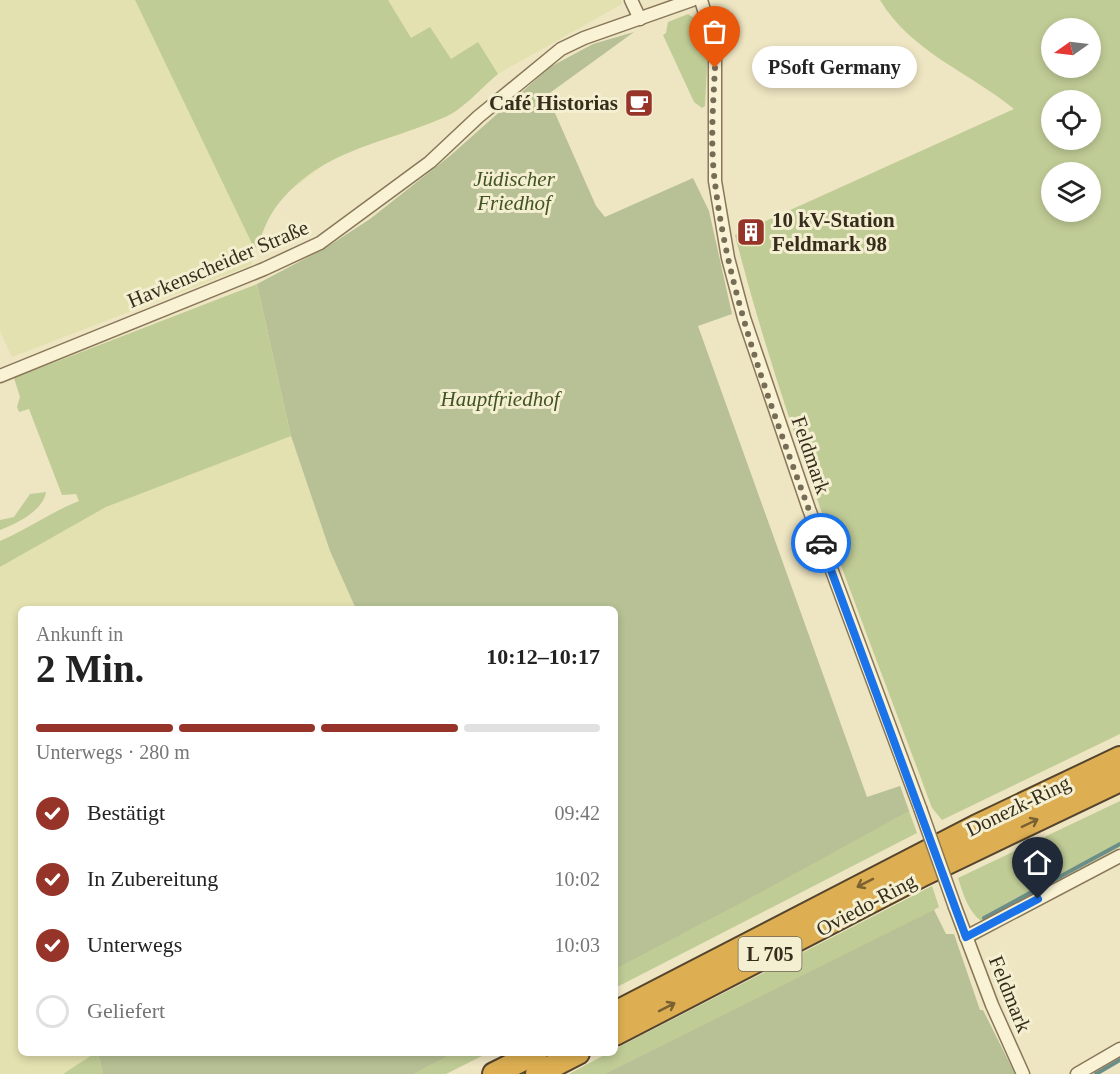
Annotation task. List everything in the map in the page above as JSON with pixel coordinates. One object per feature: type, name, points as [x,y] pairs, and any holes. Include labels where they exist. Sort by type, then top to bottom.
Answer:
[{"type":"highway","name":"Donezk-Ring","points":[[921,865],[1120,758]]},
{"type":"highway","name":"Donezk-Ring","points":[[921,865],[1120,780]]},
{"type":"highway","name":"Oviedo-Ring","points":[[618,1012],[921,865]]},
{"type":"highway","name":"Oviedo-Ring","points":[[618,1032],[921,865]]},
{"type":"highway","points":[[494,1074],[530,1056]]},
{"type":"highway","points":[[537,1074],[572,1056]]},
{"type":"street","points":[[631,0],[640,19]]},
{"type":"street","name":"Havkenscheider Straße","points":[[0,376],[284,261],[320,243],[430,162],[478,117],[547,59],[584,38],[692,0]]},
{"type":"street","name":"Feldmark","points":[[701,0],[715,47],[715,181],[728,258],[744,318],[809,509],[966,937],[992,1005],[1023,1074]]},
{"type":"street","points":[[966,937],[1120,856]]},
{"type":"street","points":[[1077,1074],[1120,1048]]},
{"type":"shaded area","points":[[0,0],[135,0],[255,250],[251,265],[12,357],[0,331]]},
{"type":"shaded area","points":[[213,0],[621,0],[622,4],[498,74],[447,117],[378,139],[333,158],[292,189]]},
{"type":"shaded area","points":[[291,436],[330,551],[355,606],[18,606],[18,1056],[90,1056],[63,1074],[0,1074],[0,567],[106,507]]},
{"type":"green space","points":[[135,0],[388,0],[411,38],[430,27],[451,59],[478,42],[498,74],[466,103],[445,117],[351,152],[308,175],[289,192],[272,213],[255,250]]},
{"type":"green space","points":[[880,0],[1120,0],[1120,734],[942,820],[932,808],[826,524],[777,381],[735,235],[1014,109],[924,48],[908,34]]},
{"type":"green space","points":[[688,14],[697,20],[700,18],[708,50],[705,106],[702,108],[694,102],[663,35],[666,33],[668,22]]},
{"type":"green space","name":"Hauptfriedhof","points":[[634,32],[547,95],[596,206],[605,217],[693,178],[709,211],[732,314],[698,326],[867,797],[900,786],[909,811],[618,967],[618,606],[355,606],[330,551],[291,436],[257,284],[327,247],[370,219],[451,155],[550,67],[593,44]]},
{"type":"green space","points":[[257,284],[291,436],[106,507],[0,567],[0,541],[79,501],[76,494],[62,495],[29,409],[19,412],[17,407],[20,397],[14,378]]},
{"type":"green space","points":[[46,492],[44,499],[34,511],[0,530],[0,520],[14,517],[30,494]]},
{"type":"green space","points":[[900,786],[917,833],[618,986],[618,927]]},
{"type":"green space","points":[[1120,801],[1120,847],[981,921],[969,907],[958,878]]},
{"type":"green space","points":[[932,886],[939,907],[934,910],[942,927],[637,1074],[569,1074],[602,1056],[618,1056],[618,1047]]},
{"type":"green space","points":[[934,910],[946,934],[954,934],[980,1010],[983,1010],[1015,1074],[605,1074]]},
{"type":"green space","points":[[90,1056],[99,1056],[103,1074],[63,1074]]},
{"type":"green space","points":[[99,1056],[447,1056],[413,1074],[103,1074]]},
{"type":"green space","points":[[372,1056],[482,1056],[446,1074],[339,1074]]},
{"type":"waterway","points":[[984,918],[1120,844]]},
{"type":"waterway","points":[[1096,1074],[1120,1060]]},
{"type":"way so far","points":[[715,68],[713,102],[715,181],[728,258],[763,379],[821,543]]},
{"type":"place","name":"PSoft Germany","points":[[715,68]]},
{"type":"place","name":"Café Historias","points":[[639,103]]},
{"type":"place","name":"10 kV-Station Feldmark 98","points":[[751,232]]},
{"type":"route","points":[[821,543],[966,937],[1038,899]]},
{"type":"park label","name":"Jüdischer Friedhof","points":[[514,191]]}]
